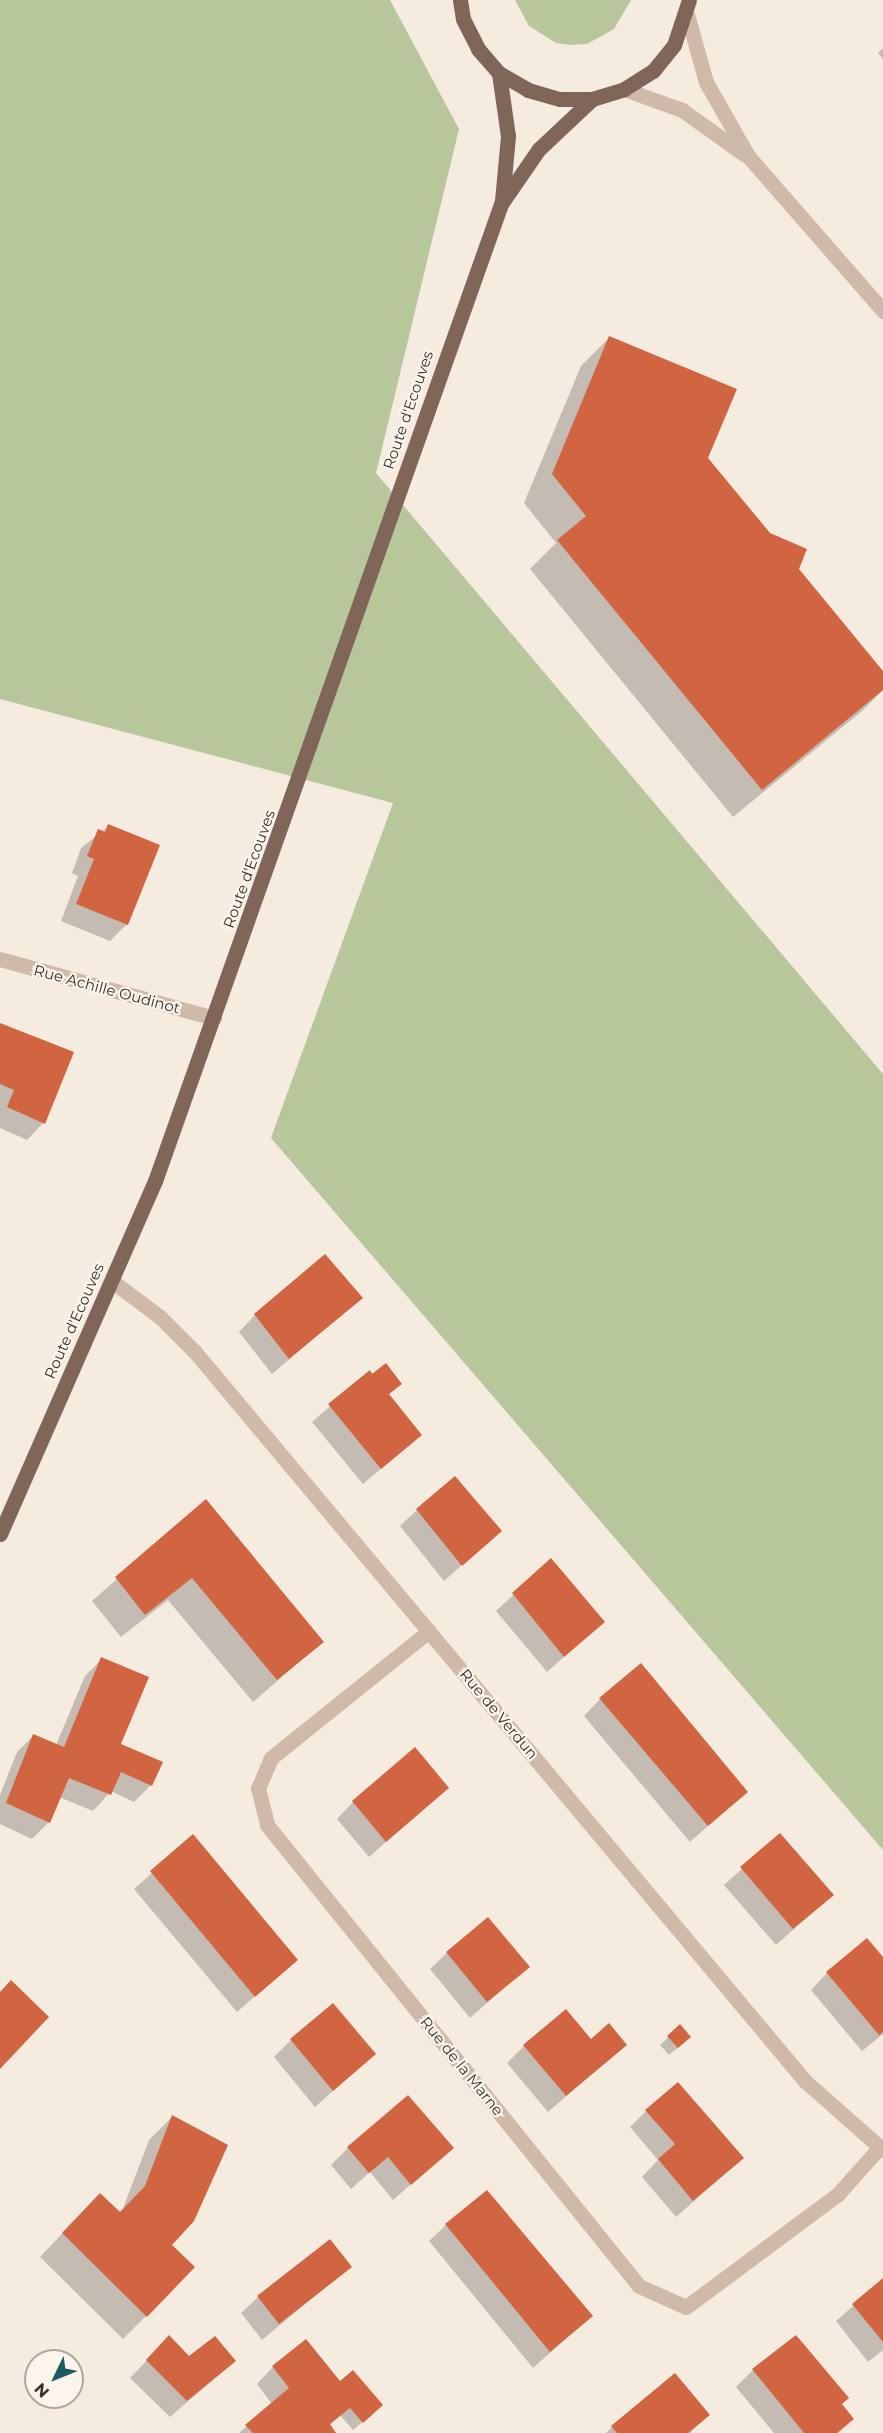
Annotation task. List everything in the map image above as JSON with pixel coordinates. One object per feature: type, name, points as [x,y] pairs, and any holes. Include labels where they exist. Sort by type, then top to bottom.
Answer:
[{"type":"main road","points":[[460,0],[463,19],[478,49],[500,73],[528,90],[560,99],[592,99],[624,89],[653,71],[674,45],[688,7]]},
{"type":"main road","points":[[500,73],[508,136],[501,204]]},
{"type":"main road","points":[[501,204],[539,148],[592,99]]},
{"type":"main road","name":"Route d'Ecouves","points":[[0,1534],[155,1181],[501,204]]},
{"type":"street","points":[[688,7],[706,82],[748,156],[883,311]]},
{"type":"street","points":[[624,89],[682,110],[748,156]]},
{"type":"street","name":"Rue Achille Oudinot","points":[[0,959],[214,1018]]},
{"type":"street","name":"Rue de Verdun","points":[[112,1281],[160,1317],[195,1352],[805,2081],[881,2149]]},
{"type":"street","name":"Rue de la Marne","points":[[429,1631],[271,1758],[258,1788],[267,1825],[639,2286],[686,2307],[838,2194],[881,2149]]},
{"type":"green space","points":[[0,0],[390,0],[459,129],[376,473],[883,1074],[883,1850],[271,1138],[393,803],[0,699]]},
{"type":"green space","points":[[515,0],[631,0],[614,29],[587,44],[571,45],[556,43],[529,26]]},
{"type":"building","points":[[609,336],[737,389],[708,458],[770,533],[807,549],[799,569],[883,671],[883,690],[762,790],[557,540],[586,516],[552,474]]},
{"type":"building","points":[[108,824],[160,845],[128,925],[76,904],[94,859],[87,856],[98,829],[105,832]]},
{"type":"building","points":[[0,1023],[74,1052],[45,1124],[7,1107],[14,1090],[0,1084]]},
{"type":"building","points":[[325,1254],[363,1298],[289,1359],[254,1314]]},
{"type":"building","points":[[386,1363],[402,1384],[389,1394],[422,1435],[381,1469],[328,1404],[370,1370],[372,1374]]},
{"type":"building","points":[[455,1476],[502,1531],[462,1566],[416,1509]]},
{"type":"building","points":[[206,1499],[324,1642],[277,1680],[192,1578],[145,1615],[115,1577]]},
{"type":"building","points":[[551,1558],[605,1622],[564,1657],[512,1593]]},
{"type":"building","points":[[101,1657],[149,1677],[121,1744],[163,1762],[152,1786],[121,1772],[111,1795],[69,1778],[50,1823],[6,1803],[33,1734],[64,1747]]},
{"type":"building","points":[[641,1663],[748,1792],[708,1826],[599,1698]]},
{"type":"building","points":[[415,1747],[449,1788],[386,1842],[352,1801]]},
{"type":"building","points":[[780,1833],[834,1895],[793,1929],[740,1867]]},
{"type":"building","points":[[193,1834],[298,1960],[255,1997],[150,1871]]},
{"type":"building","points":[[488,1917],[530,1967],[487,2002],[446,1952]]},
{"type":"building","points":[[867,1938],[883,1957],[883,2032],[879,2035],[826,1972]]},
{"type":"building","points":[[11,1980],[49,2017],[0,2069],[0,1992]]},
{"type":"building","points":[[333,2003],[376,2054],[333,2091],[290,2039]]},
{"type":"building","points":[[566,2009],[591,2039],[609,2023],[627,2045],[566,2096],[523,2045]]},
{"type":"building","points":[[680,2024],[691,2037],[678,2048],[667,2036]]},
{"type":"building","points":[[678,2082],[744,2158],[693,2201],[658,2159],[675,2144],[645,2110]]},
{"type":"building","points":[[408,2095],[454,2148],[411,2185],[388,2157],[369,2173],[347,2147]]},
{"type":"building","points":[[172,2115],[228,2145],[194,2221],[172,2245],[195,2267],[147,2317],[62,2233],[100,2193],[120,2212],[145,2186]]},
{"type":"building","points":[[487,2190],[593,2316],[550,2352],[445,2224]]},
{"type":"building","points":[[330,2239],[352,2267],[279,2324],[257,2296]]},
{"type":"building","points":[[883,2278],[883,2342],[852,2304]]},
{"type":"building","points":[[169,2335],[189,2356],[215,2336],[236,2361],[187,2401],[146,2360]]},
{"type":"building","points":[[796,2335],[849,2398],[842,2404],[854,2419],[837,2433],[804,2433],[752,2369]]},
{"type":"building","points":[[306,2339],[340,2381],[353,2370],[383,2405],[363,2423],[350,2408],[330,2424],[336,2433],[253,2433],[245,2425],[289,2388],[272,2366]]},
{"type":"building","points":[[675,2373],[710,2415],[688,2433],[617,2433],[611,2426]]}]
